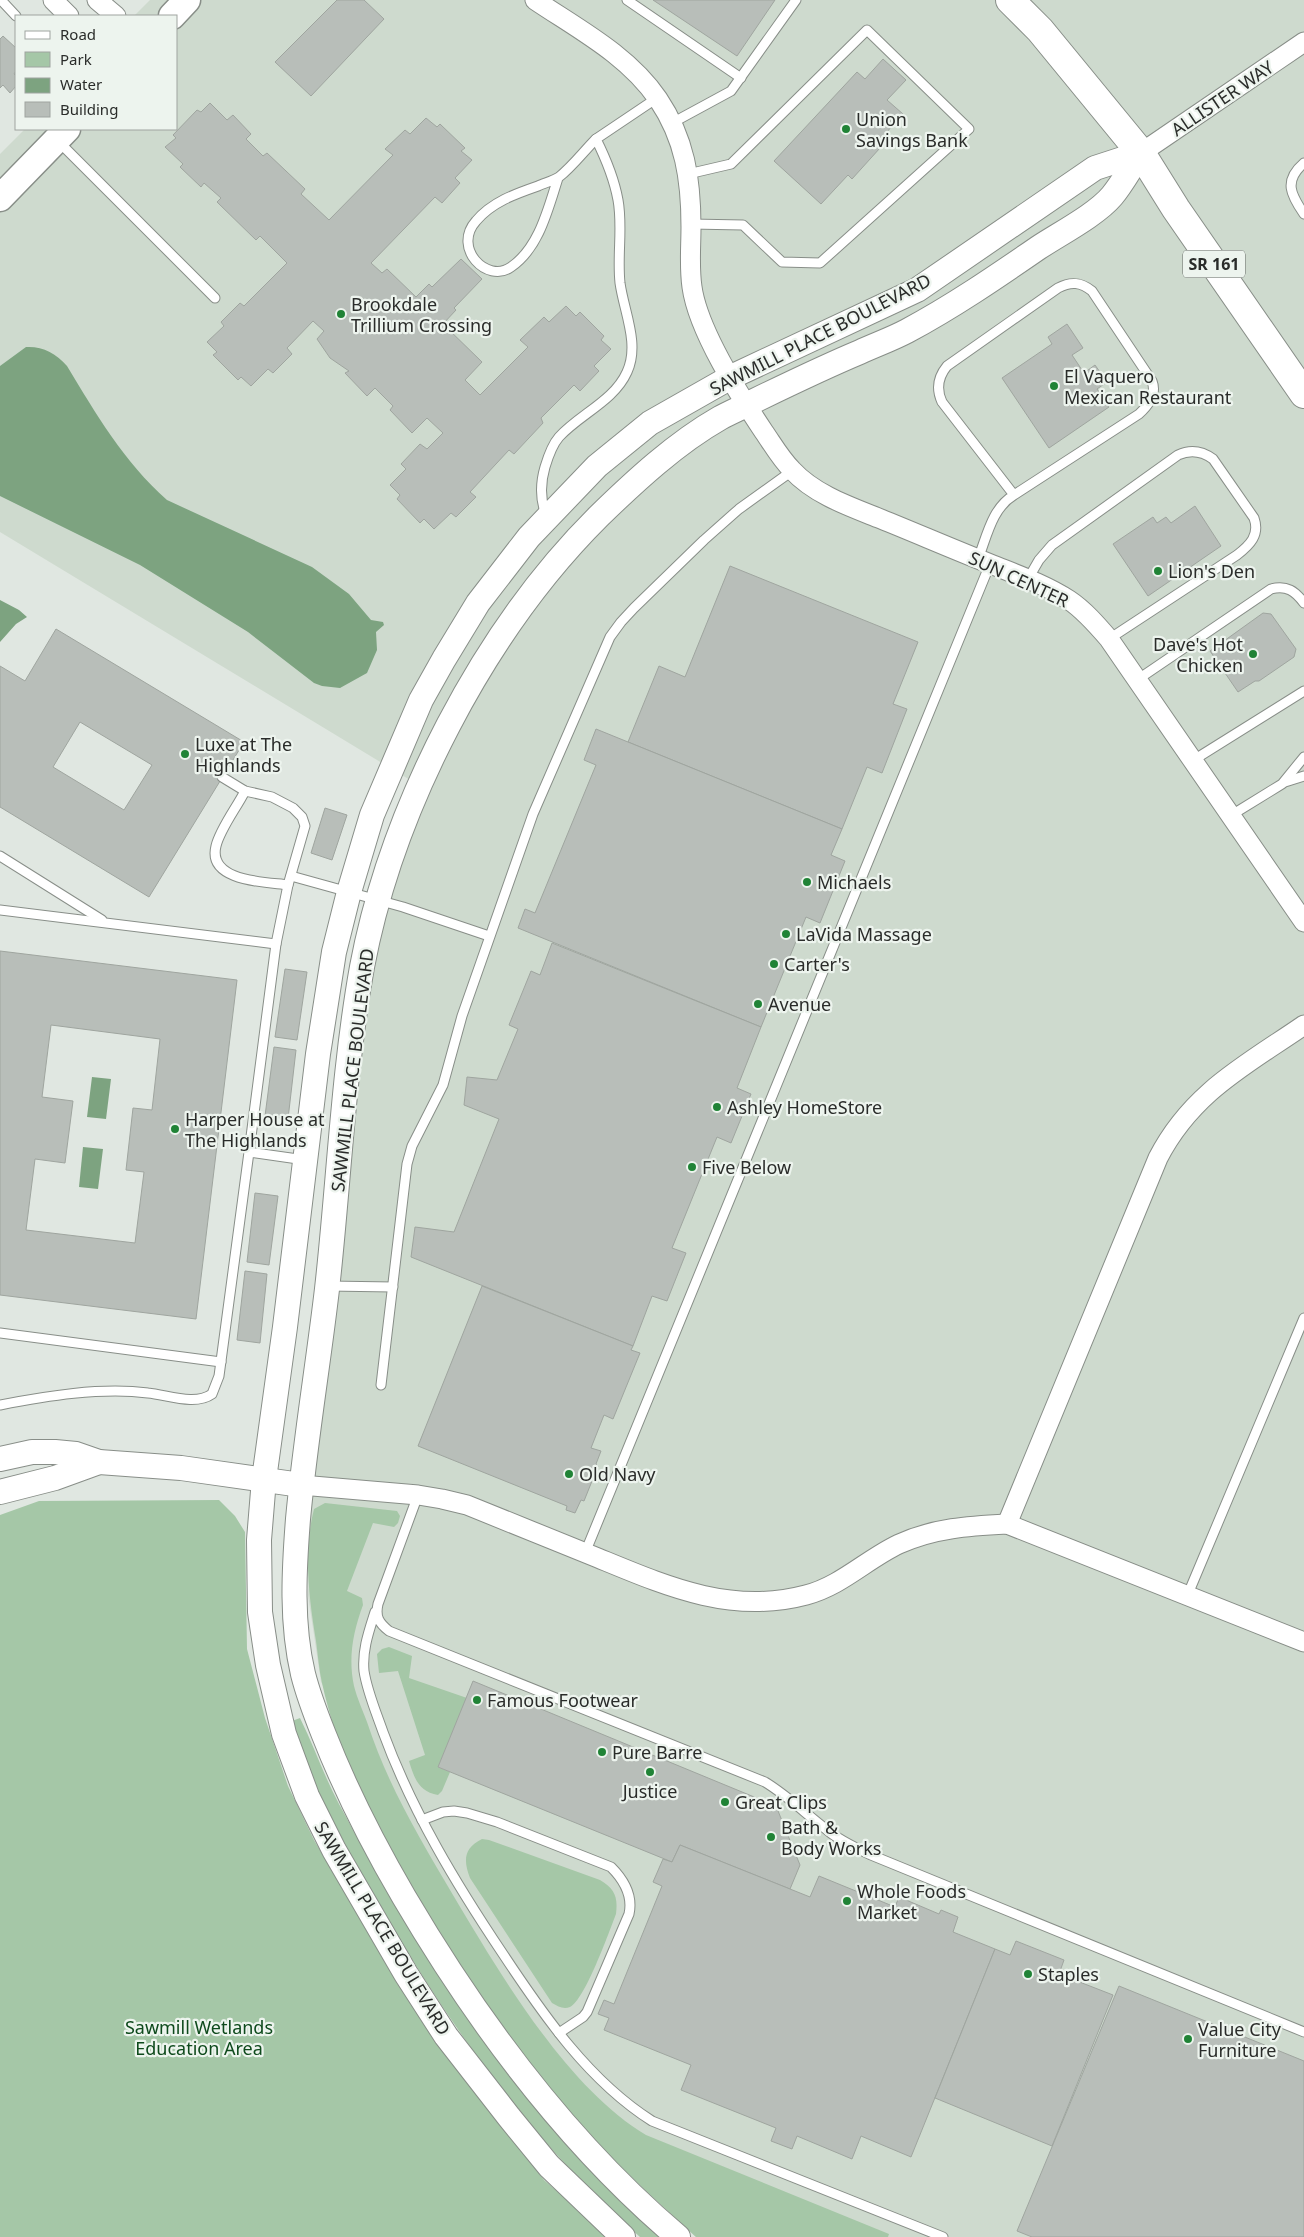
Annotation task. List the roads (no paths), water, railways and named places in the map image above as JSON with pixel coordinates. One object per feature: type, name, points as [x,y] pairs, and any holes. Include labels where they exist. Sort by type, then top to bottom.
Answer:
[{"type":"main road","points":[[173,15],[187,0]]},
{"type":"main road","name":"SR 161","points":[[1010,0],[1040,30],[1141,153],[1176,209],[1304,394]]},
{"type":"main road","points":[[0,198],[62,134]]},
{"type":"street","points":[[53,0],[69,15]]},
{"type":"street","points":[[97,0],[115,15]]},
{"type":"street","name":"SUN CENTER","points":[[535,0],[639,74],[658,98],[672,123],[680,139],[688,174],[691,224],[690,267],[692,290],[698,312],[746,405],[792,471],[816,489],[846,505],[1028,579],[1069,600],[1094,622],[1109,639],[1303,919]]},
{"type":"street","name":"ALLISTER WAY","points":[[1141,153],[1304,42]]},
{"type":"street","name":"SAWMILL PLACE BOULEVARD","points":[[623,2237],[549,2166],[490,2094],[446,2036],[364,1903],[334,1850],[307,1796],[284,1734],[268,1665],[260,1612],[259,1540],[264,1479],[285,1327],[318,1054],[334,952],[349,892],[372,815],[421,700],[478,603],[529,536],[598,466],[630,437],[650,423],[731,377],[917,290],[1095,168],[1141,153]]},
{"type":"street","name":"SAWMILL PLACE BOULEVARD","points":[[678,2237],[596,2160],[546,2104],[476,2012],[435,1950],[385,1866],[346,1791],[316,1716],[303,1674],[295,1622],[296,1554],[301,1485],[327,1286],[351,1044],[362,969],[377,900],[389,864],[435,755],[482,666],[515,616],[551,568],[600,515],[687,440],[720,418],[803,376],[902,334],[1008,269],[1109,200],[1141,153]]},
{"type":"street","points":[[1007,1524],[1158,1158],[1168,1139],[1203,1096],[1304,1025]]},
{"type":"street","points":[[0,1459],[32,1452],[55,1452],[76,1454],[98,1462],[181,1468],[301,1485],[442,1498],[468,1506],[666,1586],[710,1598],[747,1601],[777,1601],[807,1595],[828,1587],[899,1544],[935,1531],[967,1526],[1007,1524],[1188,1594],[1304,1642]]},
{"type":"street","points":[[0,1492],[55,1478],[98,1462]]},
{"type":"lane","points":[[1,0],[15,15]]},
{"type":"lane","points":[[627,0],[741,78]]},
{"type":"lane","points":[[672,123],[731,91],[796,0]]},
{"type":"lane","points":[[688,174],[731,164],[867,30],[969,129],[820,263],[782,262],[743,225],[691,224]]},
{"type":"lane","points":[[558,178],[547,214],[538,232],[518,261],[509,269],[497,271],[488,270],[476,263],[467,249],[467,240],[475,222],[507,197],[558,178],[596,139],[658,98]]},
{"type":"lane","points":[[62,134],[215,298]]},
{"type":"lane","points":[[547,518],[541,496],[541,482],[550,452],[559,437],[613,392],[628,371],[633,344],[620,283],[618,201],[606,160],[596,139]]},
{"type":"lane","points":[[1304,164],[1296,173],[1290,188],[1294,200],[1304,214]]},
{"type":"lane","points":[[585,1553],[984,561],[999,507],[1014,495],[1139,414],[1148,404],[1154,392],[1154,386],[1147,372],[1092,291],[1081,284],[1073,283],[1058,288],[947,366],[941,376],[938,393],[942,402],[1014,495]]},
{"type":"lane","points":[[1028,579],[1039,560],[1052,545],[1178,455],[1196,452],[1213,459],[1254,518],[1256,528],[1254,538],[1237,555],[1109,639]]},
{"type":"lane","points":[[381,1385],[407,1164],[412,1146],[443,1085],[462,1016],[533,814],[610,638],[627,615],[704,540],[739,509],[792,471]]},
{"type":"lane","points":[[1137,680],[1271,589],[1289,588],[1304,603]]},
{"type":"lane","points":[[1192,761],[1304,690]]},
{"type":"lane","points":[[1282,784],[1304,757]]},
{"type":"lane","points":[[1230,816],[1282,784],[1304,776]]},
{"type":"lane","points":[[0,1405],[50,1396],[136,1392],[199,1400],[206,1398],[216,1389],[222,1362],[276,944],[305,826],[302,817],[293,808],[272,797],[245,791],[222,777]]},
{"type":"lane","points":[[245,791],[218,842],[215,852],[217,860],[224,870],[237,877],[290,881],[349,892],[489,936]]},
{"type":"lane","points":[[0,856],[104,922]]},
{"type":"lane","points":[[0,910],[276,944]]},
{"type":"lane","points":[[249,1152],[305,1160]]},
{"type":"lane","points":[[327,1286],[393,1286]]},
{"type":"lane","points":[[1188,1594],[1304,1318]]},
{"type":"lane","points":[[0,1333],[222,1362]]},
{"type":"lane","points":[[418,1495],[378,1604],[364,1649],[366,1680],[397,1768],[422,1820],[482,1922],[535,2002],[590,2069],[631,2108],[652,2122],[943,2237]]},
{"type":"lane","points":[[378,1604],[376,1615],[380,1624],[389,1631],[765,1782],[785,1794],[827,1831],[845,1843],[1304,2032]]},
{"type":"lane","points":[[422,1820],[432,1815],[454,1810],[482,1817],[612,1867],[623,1881],[630,1900],[629,1914],[587,2012],[583,2018],[560,2034]]},
{"type":"water","points":[[26,347],[48,351],[67,366],[124,454],[167,500],[312,567],[349,594],[371,620],[383,622],[384,625],[376,632],[377,650],[367,673],[340,688],[314,683],[248,632],[140,565],[0,496],[0,366]]},
{"type":"water","points":[[0,600],[19,610],[27,617],[16,624],[0,642]]},
{"type":"water","points":[[92,1077],[111,1079],[106,1119],[87,1117]]},
{"type":"water","points":[[83,1147],[103,1149],[98,1189],[79,1187]]},
{"type":"place","name":"Union Savings Bank","points":[[846,129]]},
{"type":"place","name":"Brookdale Trillium Crossing","points":[[341,314]]},
{"type":"place","name":"El Vaquero Mexican Restaurant","points":[[1054,386]]},
{"type":"place","name":"Lion's Den","points":[[1158,571]]},
{"type":"place","name":"Dave's Hot Chicken","points":[[1253,654]]},
{"type":"place","name":"Luxe at The Highlands","points":[[185,754]]},
{"type":"place","name":"Michaels","points":[[807,882]]},
{"type":"place","name":"LaVida Massage","points":[[786,934]]},
{"type":"place","name":"Carter's","points":[[774,964]]},
{"type":"place","name":"Avenue","points":[[758,1004]]},
{"type":"place","name":"Ashley HomeStore","points":[[717,1107]]},
{"type":"place","name":"Harper House at The Highlands","points":[[175,1129]]},
{"type":"place","name":"Five Below","points":[[692,1167]]},
{"type":"place","name":"Old Navy","points":[[569,1474]]},
{"type":"place","name":"Famous Footwear","points":[[477,1700]]},
{"type":"place","name":"Pure Barre","points":[[602,1752]]},
{"type":"place","name":"Justice","points":[[650,1772]]},
{"type":"place","name":"Great Clips","points":[[725,1802]]},
{"type":"place","name":"Bath & Body Works","points":[[771,1837]]},
{"type":"place","name":"Whole Foods Market","points":[[847,1901]]},
{"type":"place","name":"Staples","points":[[1028,1974]]},
{"type":"place","name":"Value City Furniture","points":[[1188,2039]]},
{"type":"park label","name":"Sawmill Wetlands Education Area","points":[[199,2037]]}]
